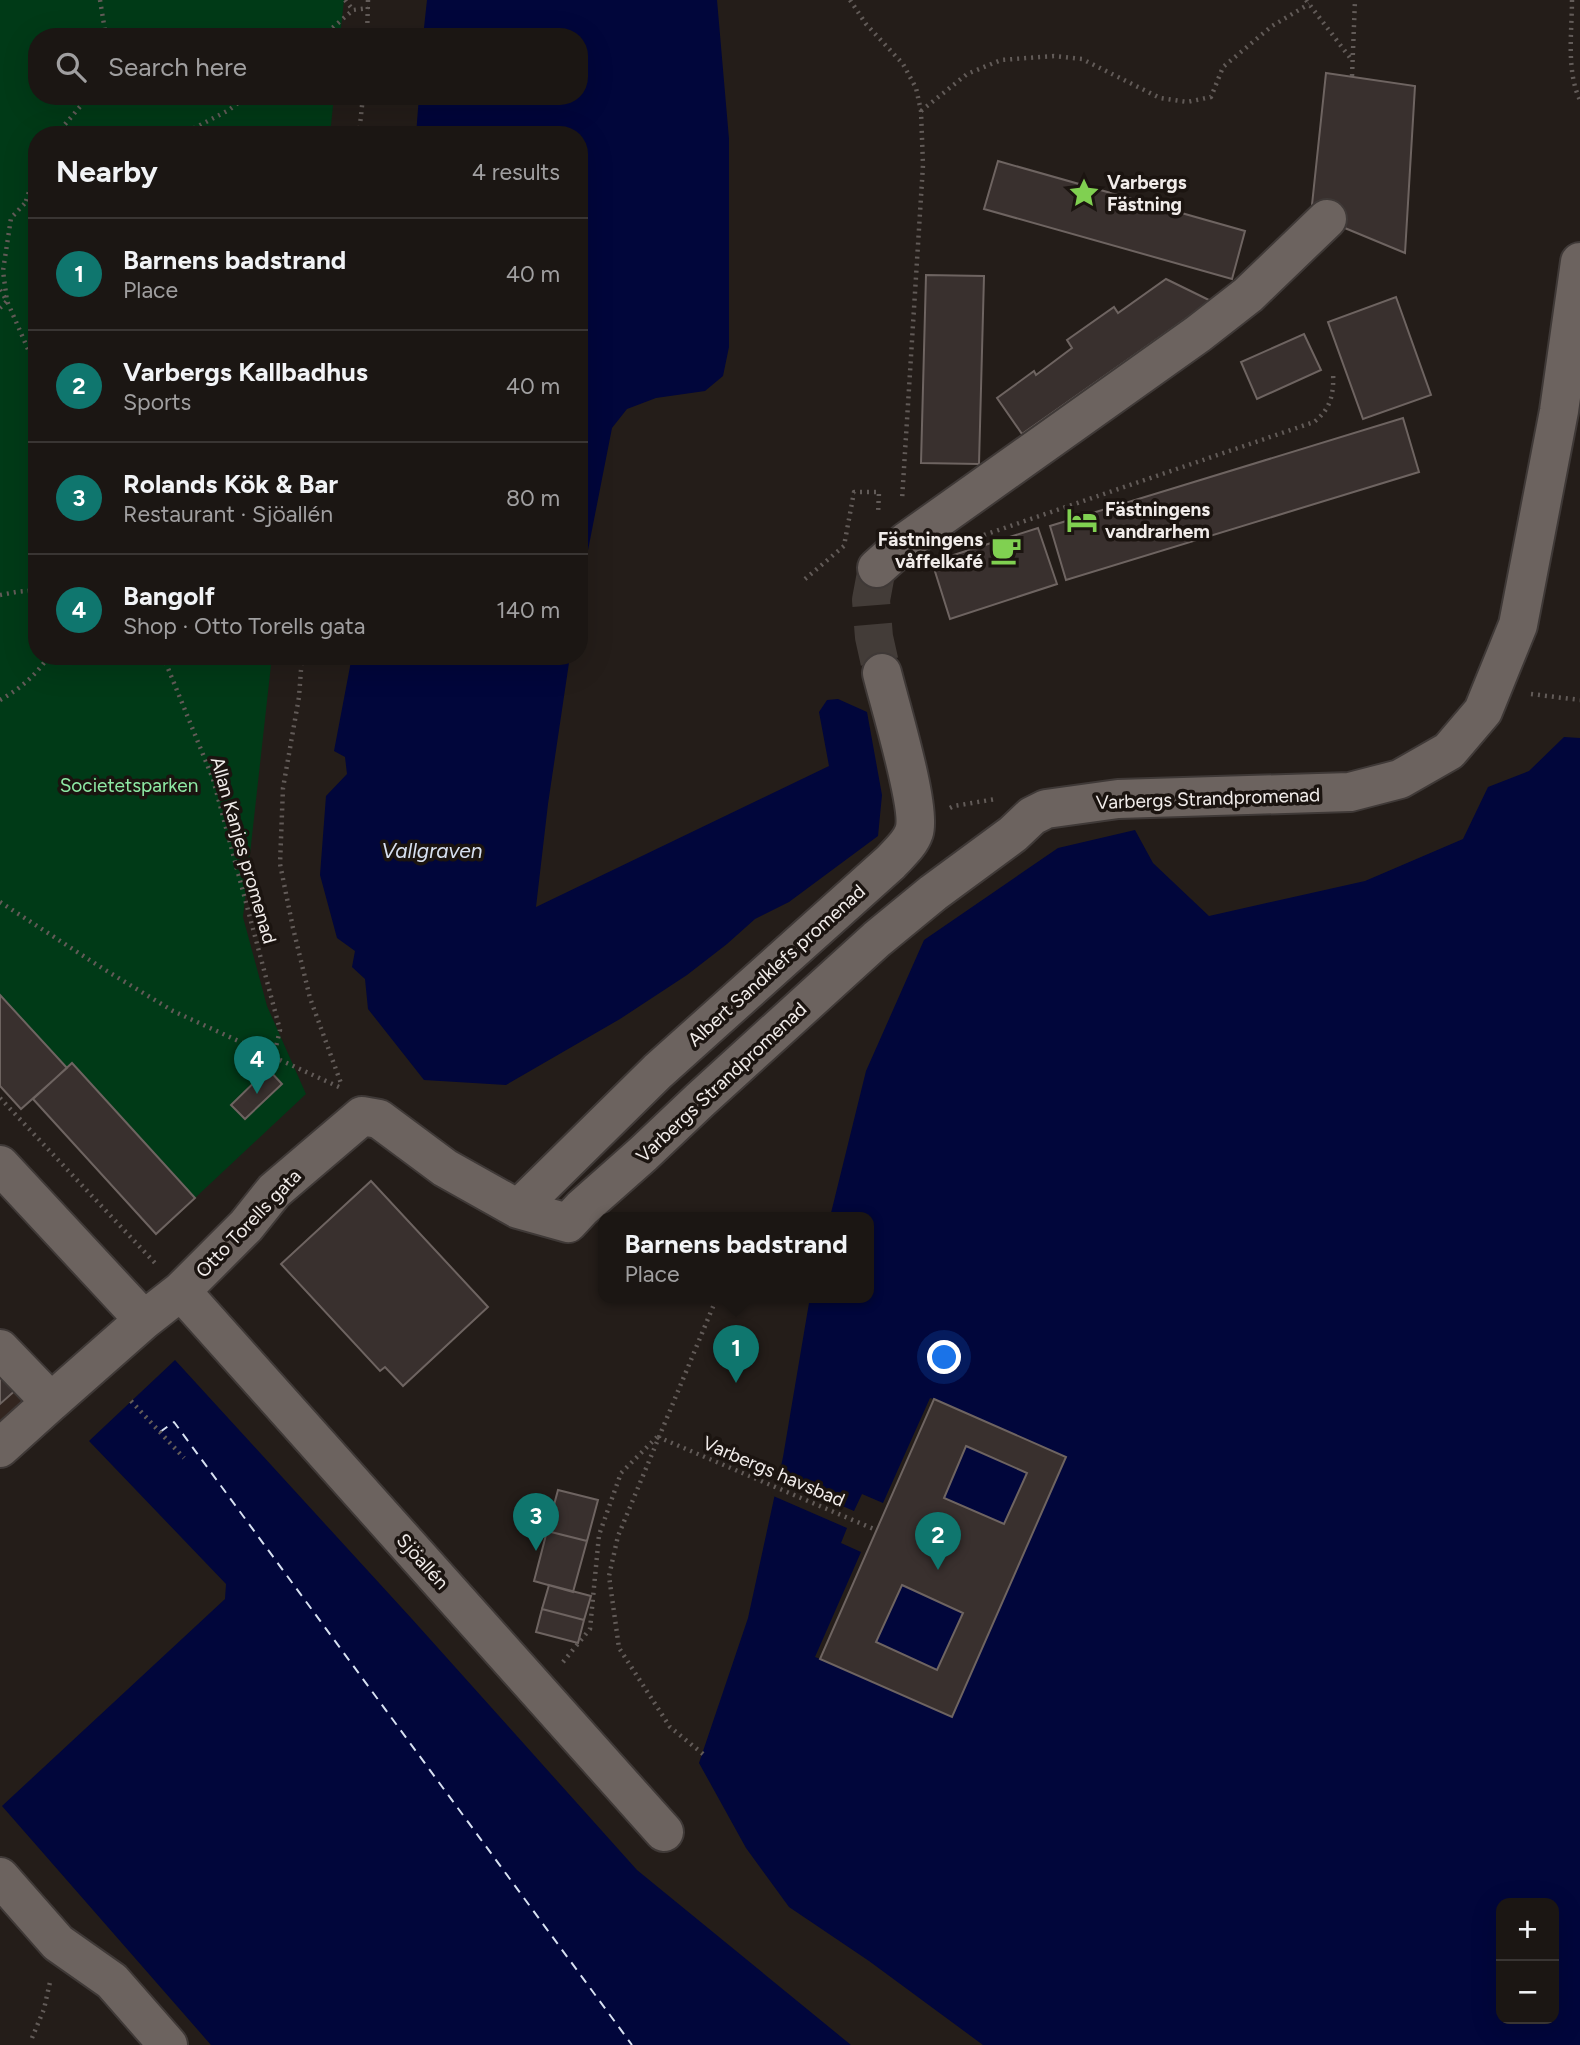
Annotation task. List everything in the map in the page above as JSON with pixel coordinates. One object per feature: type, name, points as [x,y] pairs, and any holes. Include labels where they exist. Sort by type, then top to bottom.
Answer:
[{"type":"street","points":[[877,568],[907,541],[1238,303],[1275,271],[1327,219]]},
{"type":"street","name":"Varbergs Strandpromenad","points":[[518,1209],[568,1223],[877,939],[933,893],[1013,834],[1032,816],[1046,809],[1118,799],[1350,792],[1400,779],[1449,751],[1483,711],[1518,625],[1559,411],[1580,262]]},
{"type":"street","name":"Albert Sandklefs promenad","points":[[518,1209],[658,1071],[891,862],[907,844],[914,832],[915,803],[882,673]]},
{"type":"street","name":"Otto Torells gata","points":[[0,1448],[144,1320],[181,1291],[246,1227],[274,1191],[362,1116],[379,1119],[445,1168],[518,1209]]},
{"type":"street","points":[[0,1165],[144,1320]]},
{"type":"street","name":"Sjöallén","points":[[181,1291],[664,1832]]},
{"type":"street","points":[[0,1349],[51,1402]]},
{"type":"street","points":[[0,1877],[58,1943],[112,1981],[168,2045]]},
{"type":"path","points":[[100,0],[105,28]]},
{"type":"path","points":[[345,0],[354,10]]},
{"type":"path","points":[[367,28],[368,0]]},
{"type":"path","points":[[850,0],[866,24],[903,64],[916,88],[921,111],[923,165],[901,511],[907,541]]},
{"type":"path","points":[[1352,76],[1355,0]]},
{"type":"path","points":[[1572,0],[1572,60],[1576,92],[1580,100]]},
{"type":"path","points":[[921,111],[967,74],[1002,60],[1054,56],[1082,59],[1160,98],[1187,102],[1210,97],[1223,67],[1272,26],[1308,2],[1352,60]]},
{"type":"path","points":[[333,28],[354,10],[368,8]]},
{"type":"path","points":[[64,126],[81,105]]},
{"type":"path","points":[[198,126],[235,105]]},
{"type":"path","points":[[360,126],[362,105]]},
{"type":"path","points":[[7,301],[3,271],[11,218],[26,202],[28,196]]},
{"type":"path","points":[[0,290],[28,349]]},
{"type":"path","points":[[0,308],[7,301]]},
{"type":"path","points":[[979,537],[1314,422],[1324,414],[1331,402],[1334,388],[1333,370]]},
{"type":"path","points":[[805,579],[844,545],[854,492],[879,492]]},
{"type":"path","points":[[0,595],[28,591]]},
{"type":"path","points":[[0,699],[15,692],[43,665]]},
{"type":"path","name":"Allan Kanjes promenad","points":[[167,665],[213,779],[280,1030],[274,1055],[342,1088],[310,998],[280,864],[283,788],[299,697],[301,665]]},
{"type":"path","points":[[1492,689],[1580,701]]},
{"type":"path","points":[[954,806],[993,798]]},
{"type":"path","points":[[0,902],[173,1011],[274,1055]]},
{"type":"path","points":[[0,1098],[181,1291]]},
{"type":"path","points":[[702,1754],[670,1727],[619,1648],[609,1576],[618,1536],[715,1303]]},
{"type":"path","points":[[131,1401],[184,1458]]},
{"type":"path","points":[[537,1689],[573,1652],[590,1629],[598,1535],[621,1473],[659,1438]]},
{"type":"path","name":"Varbergs havsbad","points":[[659,1438],[876,1530]]},
{"type":"path","points":[[32,2038],[44,2008],[58,1943]]},
{"type":"shaded area","points":[[0,1369],[29,1403],[0,1430]]},
{"type":"green space","name":"Societetsparken","points":[[0,0],[344,0],[341,28],[28,28],[28,105],[333,105],[331,126],[28,126],[28,665],[271,665],[243,917],[267,1006],[306,1094],[195,1198],[72,1064],[67,1068],[0,995]]},
{"type":"water","points":[[427,0],[717,0],[729,139],[729,347],[723,376],[705,391],[656,398],[627,409],[612,428],[588,550],[588,126],[417,126],[418,105],[588,105],[588,28],[424,28]]},
{"type":"water","name":"Vallgraven","points":[[350,665],[569,665],[536,907],[829,766],[819,712],[827,700],[838,699],[867,712],[882,795],[878,836],[789,902],[755,919],[687,975],[620,1019],[506,1085],[424,1080],[368,1009],[365,979],[352,967],[355,951],[337,938],[320,875],[326,796],[347,774],[345,757],[334,751]]},
{"type":"water","points":[[1564,737],[1580,738],[1580,2045],[983,2045],[869,1961],[789,1907],[746,1848],[699,1763],[748,1618],[783,1457],[809,1303],[874,1303],[874,1212],[831,1212],[866,1071],[924,940],[1058,848],[1135,830],[1153,863],[1209,916],[1365,881],[1463,839],[1488,787],[1529,771]]},
{"type":"water","points":[[175,1360],[637,1870],[851,2045],[211,2045],[2,1806],[225,1599],[226,1584],[89,1441]]},
{"type":"pier","points":[[930,1398],[934,1399],[820,1659],[815,1657],[861,1552],[841,1543],[847,1528],[771,1495],[775,1477],[854,1511],[862,1494],[883,1503]]},
{"type":"building","points":[[1326,73],[1415,86],[1405,253],[1311,214]]},
{"type":"building","points":[[998,161],[1245,231],[1232,279],[984,209]]},
{"type":"building","points":[[926,275],[984,276],[979,464],[921,463]]},
{"type":"building","points":[[1166,279],[1211,301],[1022,434],[997,398],[1034,371],[1036,375],[1072,348],[1067,340],[1114,307],[1118,313]]},
{"type":"building","points":[[1396,297],[1431,395],[1363,419],[1328,322]]},
{"type":"building","points":[[1304,334],[1321,370],[1257,399],[1241,362]]},
{"type":"building","points":[[1403,418],[1419,472],[1066,580],[1050,526]]},
{"type":"building","points":[[1038,528],[1057,584],[950,619],[932,562]]},
{"type":"building","points":[[0,995],[67,1068],[21,1109],[0,1086]]},
{"type":"building","points":[[72,1063],[195,1198],[156,1234],[33,1099]]},
{"type":"building","points":[[268,1069],[282,1084],[245,1119],[231,1105]]},
{"type":"building","points":[[371,1181],[488,1307],[403,1386],[385,1367],[380,1371],[281,1264]]},
{"type":"building","points":[[0,1369],[18,1388],[0,1404]]},
{"type":"building","points":[[934,1399],[1066,1457],[952,1717],[820,1659]],"holes":[[[966,1446],[1027,1473],[1004,1524],[944,1498]],[[902,1585],[963,1613],[937,1670],[876,1642]]]},
{"type":"building","points":[[558,1490],[598,1500],[587,1541],[547,1531]]},
{"type":"building","points":[[547,1531],[587,1541],[573,1592],[534,1581]]},
{"type":"building","points":[[549,1585],[591,1596],[584,1620],[542,1609]]},
{"type":"building","points":[[542,1609],[584,1620],[578,1643],[536,1632]]},
{"type":"ferry route","points":[[160,1432],[174,1422],[632,2045]]},
{"type":"tunnel","points":[[877,568],[871,600],[874,637],[882,673]]},
{"type":"place","name":"Varbergs Fästning","points":[[1084,193]]},
{"type":"place","name":"Fästningens vandrarhem","points":[[1082,520]]},
{"type":"place","name":"Fästningens våffelkafé","points":[[1006,550]]},
{"type":"place","name":"Bangolf","points":[[257,1094]]},
{"type":"place","name":"Barnens badstrand","points":[[736,1383]]},
{"type":"place","name":"Rolands Kök & Bar","points":[[536,1551]]},
{"type":"place","name":"Varbergs Kallbadhus","points":[[938,1570]]}]
